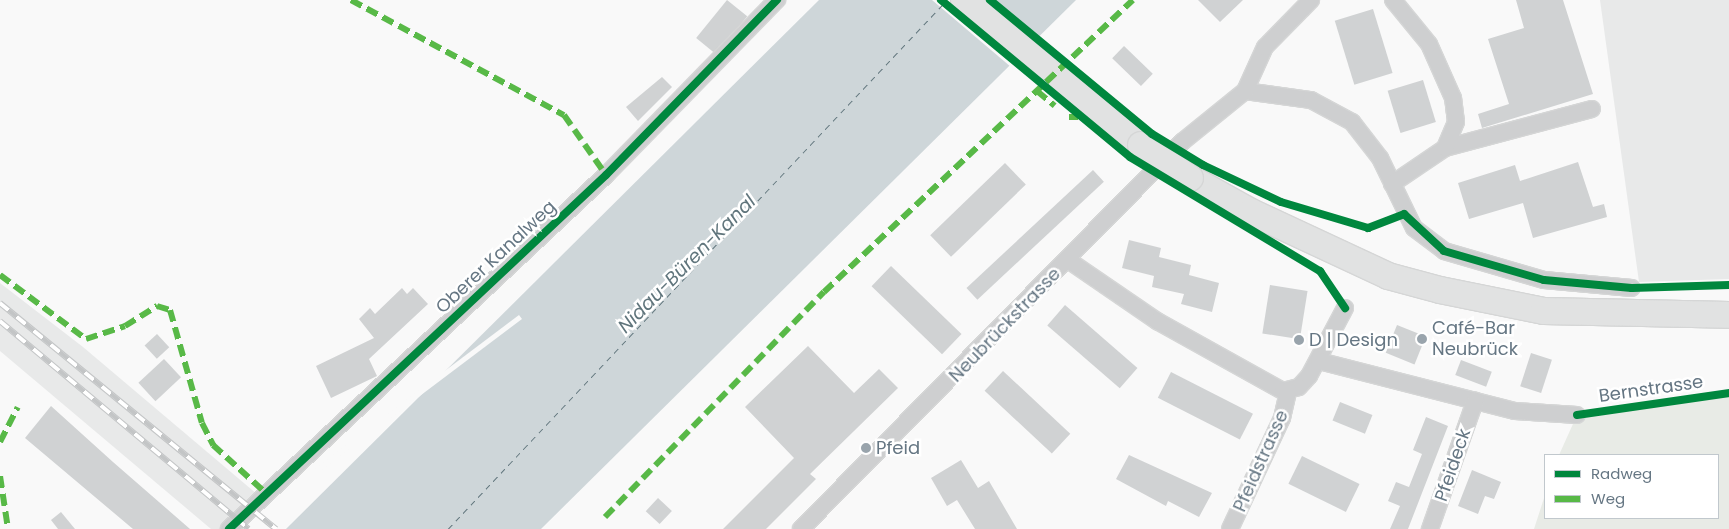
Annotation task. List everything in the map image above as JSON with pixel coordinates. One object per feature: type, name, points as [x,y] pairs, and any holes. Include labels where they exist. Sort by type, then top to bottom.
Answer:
[{"type":"highway","points":[[964,0],[1076,95],[1141,145],[1190,178],[1318,244],[1388,276],[1544,311],[1729,315]]},
{"type":"highway","points":[[1318,244],[1443,277],[1546,296],[1651,304],[1729,303]]},
{"type":"street","name":"Oberer Kanalweg","points":[[229,529],[606,175],[777,0]]},
{"type":"street","points":[[1068,260],[1182,142],[1245,91],[1265,47],[1311,0]]},
{"type":"street","points":[[1393,0],[1429,44],[1453,98],[1454,135],[1445,148]]},
{"type":"street","points":[[1245,91],[1290,95],[1329,107],[1369,140],[1414,228],[1444,252],[1544,280],[1632,288]]},
{"type":"street","points":[[1392,184],[1445,148],[1592,109]]},
{"type":"street","name":"Neubrückstrasse","points":[[801,529],[1068,260],[1158,321],[1267,386],[1288,391]]},
{"type":"street","points":[[1288,391],[1304,383],[1320,361],[1344,308]]},
{"type":"street","name":"Bernstrasse","points":[[1320,361],[1475,401],[1539,415],[1577,415]]},
{"type":"street","name":"Pfeidstrasse","points":[[1230,529],[1282,418],[1288,391]]},
{"type":"street","name":"Pfeideck","points":[[1430,529],[1475,401]]},
{"type":"shaded area","points":[[1600,0],[1729,0],[1729,279],[1639,282]]},
{"type":"shaded area","points":[[0,283],[83,347],[257,494],[221,529],[211,529],[0,351]]},
{"type":"shaded area","points":[[1729,393],[1729,529],[1534,529],[1544,498],[1544,519],[1719,519],[1719,454],[1559,454],[1577,415]]},
{"type":"water","name":"Nidau-Büren-Kanal","points":[[819,0],[1076,0],[541,529],[286,529]]},
{"type":"pier","points":[[932,0],[993,0],[1040,39],[1011,67]]},
{"type":"pier","points":[[519,315],[522,319],[308,480],[305,476]]},
{"type":"building","points":[[727,0],[747,16],[716,54],[696,38]]},
{"type":"building","points":[[1198,0],[1243,0],[1220,22]]},
{"type":"building","points":[[1516,0],[1563,0],[1593,94],[1482,128],[1478,114],[1509,104],[1488,39],[1524,28]]},
{"type":"building","points":[[1373,9],[1393,73],[1354,85],[1335,21]]},
{"type":"building","points":[[1124,46],[1153,74],[1141,86],[1112,58]]},
{"type":"building","points":[[662,77],[672,87],[638,121],[626,107]]},
{"type":"building","points":[[1423,80],[1436,122],[1400,133],[1388,91]]},
{"type":"building","points":[[1578,162],[1593,207],[1604,204],[1607,217],[1533,238],[1523,203],[1469,219],[1458,183],[1515,165],[1520,181]]},
{"type":"building","points":[[1005,163],[1026,185],[951,257],[930,235]]},
{"type":"building","points":[[1093,170],[1104,182],[977,300],[966,288]]},
{"type":"building","points":[[1129,240],[1161,248],[1159,257],[1191,265],[1189,275],[1219,283],[1212,312],[1181,304],[1184,294],[1152,287],[1154,276],[1122,268]]},
{"type":"building","points":[[891,266],[961,334],[942,354],[872,286]]},
{"type":"building","points":[[1270,285],[1308,291],[1300,339],[1262,333]]},
{"type":"building","points":[[402,288],[407,294],[413,288],[428,304],[369,359],[377,376],[331,398],[316,366],[374,338],[359,319],[370,308],[375,314]]},
{"type":"building","points":[[1065,305],[1137,368],[1120,388],[1047,325]]},
{"type":"building","points":[[1397,325],[1426,337],[1415,364],[1386,353]]},
{"type":"building","points":[[157,334],[169,347],[157,359],[145,346]]},
{"type":"building","points":[[808,346],[854,393],[879,369],[898,388],[810,474],[816,479],[766,529],[723,529],[794,458],[745,407]]},
{"type":"building","points":[[1531,353],[1552,360],[1541,393],[1520,386]]},
{"type":"building","points":[[164,359],[181,377],[155,401],[138,383]]},
{"type":"building","points":[[1461,360],[1492,372],[1486,387],[1455,375]]},
{"type":"building","points":[[1003,371],[1070,434],[1052,453],[985,391]]},
{"type":"building","points":[[1171,372],[1253,414],[1240,440],[1158,398]]},
{"type":"building","points":[[1340,402],[1372,415],[1365,434],[1333,421]]},
{"type":"building","points":[[51,406],[190,529],[133,529],[25,438]]},
{"type":"building","points":[[1426,417],[1448,426],[1408,529],[1390,529],[1400,506],[1388,501],[1396,482],[1409,487],[1422,454],[1413,450]]},
{"type":"building","points":[[1129,455],[1212,493],[1199,517],[1168,501],[1166,506],[1116,479]]},
{"type":"building","points":[[1302,456],[1360,484],[1346,512],[1288,484]]},
{"type":"building","points":[[961,460],[978,488],[989,481],[1017,529],[975,529],[957,500],[947,506],[931,478]]},
{"type":"building","points":[[1472,470],[1501,482],[1494,499],[1485,496],[1478,514],[1458,506]]},
{"type":"building","points":[[658,498],[672,511],[660,524],[646,511]]},
{"type":"building","points":[[61,512],[75,529],[58,529],[51,520]]},
{"type":"ferry route","points":[[448,529],[947,0]]},
{"type":"railway","points":[[0,303],[276,529]]},
{"type":"railway","points":[[0,321],[249,529]]},
{"type":"marked path","points":[[351,0],[564,115],[606,175]]},
{"type":"marked path","points":[[605,517],[824,292],[1133,0]]},
{"type":"marked path","points":[[1037,91],[1055,106]]},
{"type":"marked path","points":[[1069,117],[1078,117]]},
{"type":"marked path","points":[[0,275],[86,339],[125,326],[157,306],[170,310],[202,423],[213,445],[268,495]]},
{"type":"marked path","points":[[0,442],[18,407]]},
{"type":"marked path","points":[[0,476],[8,529]]},
{"type":"cycle path","points":[[229,529],[606,175],[777,0]]},
{"type":"cycle path","points":[[941,0],[1130,157],[1320,271],[1345,308]]},
{"type":"cycle path","points":[[990,0],[1152,134],[1203,165],[1281,202],[1368,228],[1404,214],[1444,251],[1544,280],[1632,288],[1729,285]]},
{"type":"cycle path","points":[[1577,415],[1729,393]]},
{"type":"place","name":"Café-Bar Neubrück","points":[[1422,339]]},
{"type":"place","name":"D | Design","points":[[1299,340]]},
{"type":"place","name":"Pfeid","points":[[866,448]]}]
